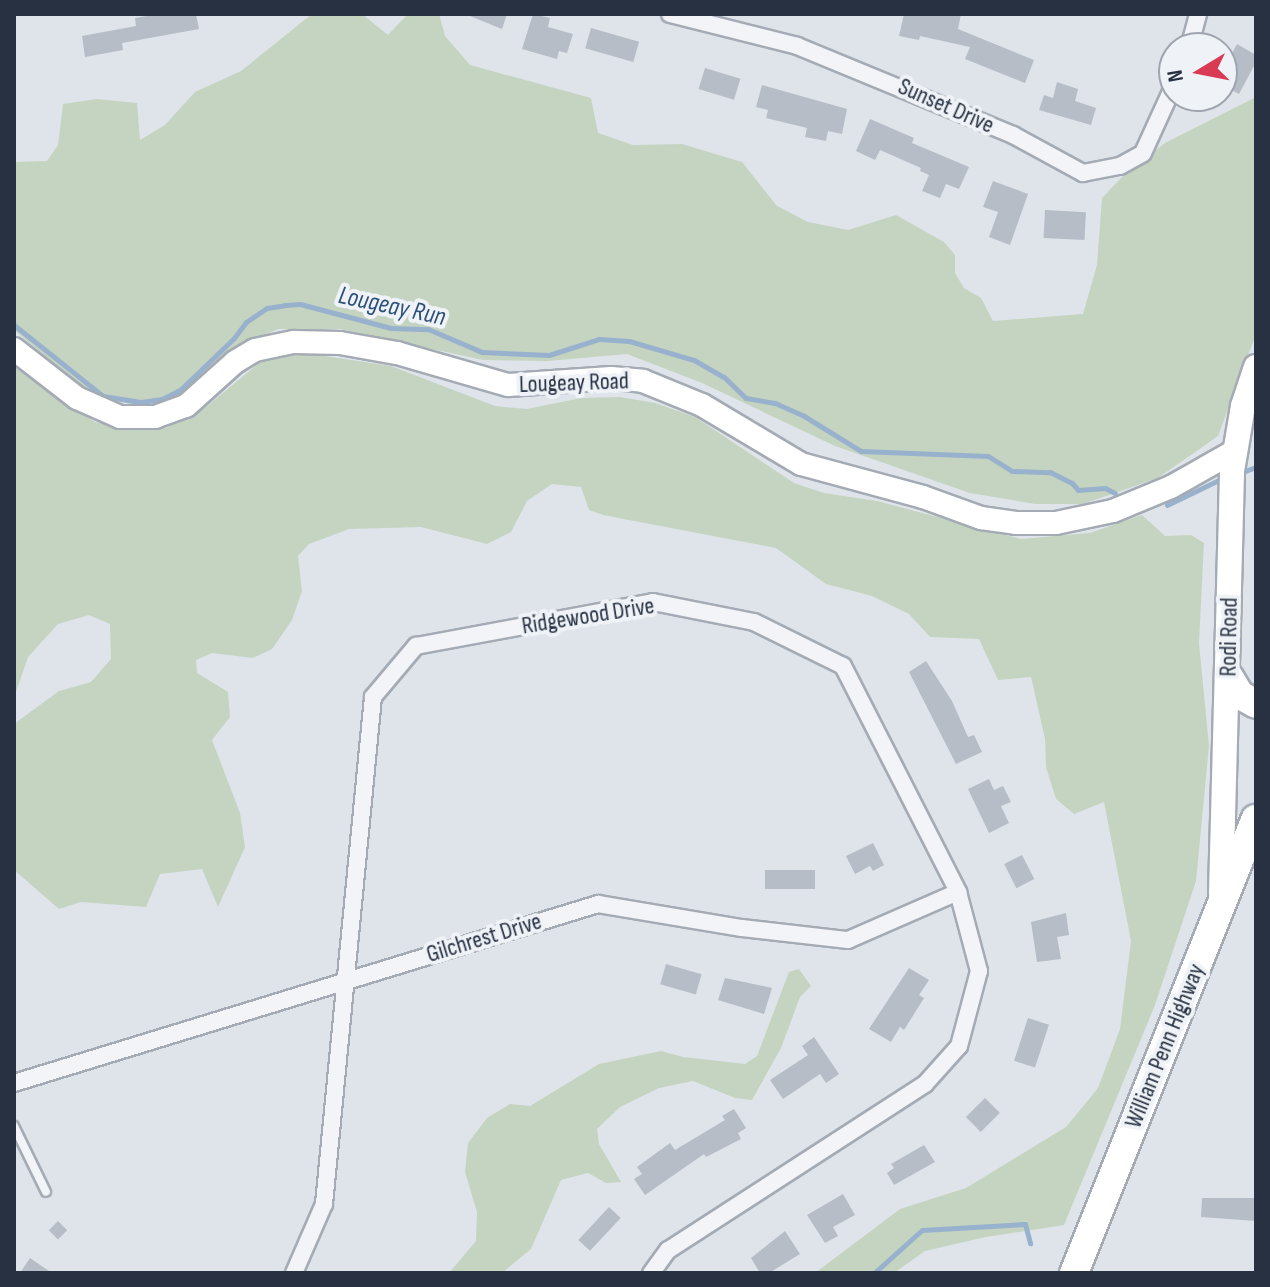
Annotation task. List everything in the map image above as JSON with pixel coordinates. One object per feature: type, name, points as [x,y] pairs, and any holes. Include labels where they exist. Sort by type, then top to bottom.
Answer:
[{"type":"highway","points":[[1229,677],[1240,695],[1256,704]]},
{"type":"highway","name":"William Penn Highway","points":[[1074,1273],[1256,819]]},
{"type":"main road","name":"Rodi Road","points":[[1219,910],[1229,677],[1233,467],[1243,406],[1256,367]]},
{"type":"street","name":"Sunset Drive","points":[[681,16],[797,46],[877,76],[1013,135],[1083,173],[1120,166],[1143,153],[1162,112]]},
{"type":"street","name":"Lougeay Road","points":[[14,349],[77,398],[120,417],[155,417],[186,406],[235,362],[274,344],[294,342],[340,343],[397,353],[508,385],[611,378],[643,381],[702,405],[801,464],[923,497],[981,518],[1016,523],[1056,523],[1113,511],[1171,487],[1233,467]]},
{"type":"street","name":"Ridgewood Drive","points":[[294,1273],[324,1204],[373,697],[416,646],[653,602],[754,622],[843,666],[958,892],[979,971],[959,1046],[925,1084],[668,1250],[651,1273]]},
{"type":"street","name":"Gilchrest Drive","points":[[14,1083],[598,904],[742,928],[848,940],[958,892]]},
{"type":"lane","points":[[14,1126],[46,1192]]},
{"type":"green space","points":[[312,14],[362,14],[388,35],[408,14],[439,14],[445,36],[470,65],[591,98],[598,133],[633,145],[682,144],[742,162],[777,206],[808,222],[848,230],[896,215],[944,242],[955,255],[955,273],[964,288],[981,298],[993,321],[1083,314],[1097,265],[1102,198],[1126,173],[1165,143],[1226,112],[1238,112],[1238,106],[1256,97],[1256,334],[1218,436],[1158,478],[1083,504],[1035,504],[970,493],[835,446],[702,383],[627,354],[548,361],[483,360],[340,329],[279,329],[235,346],[181,396],[144,407],[93,396],[14,330],[14,162],[47,161],[58,145],[63,104],[97,99],[137,103],[140,140],[165,125],[195,92],[241,71]]},
{"type":"green space","points":[[305,353],[391,366],[495,406],[527,409],[581,398],[620,397],[655,403],[695,417],[794,483],[824,493],[877,501],[1021,539],[1090,533],[1142,515],[1165,536],[1191,535],[1204,543],[1199,643],[1209,746],[1196,881],[1155,1005],[1064,1225],[986,1237],[925,1251],[894,1273],[815,1273],[900,1209],[966,1188],[1066,1127],[1098,1088],[1120,1029],[1131,941],[1104,802],[1074,814],[1056,799],[1046,767],[1045,739],[1031,677],[998,680],[979,639],[930,637],[909,614],[872,596],[826,584],[776,548],[603,515],[589,510],[581,487],[552,484],[527,501],[511,532],[487,544],[421,527],[349,529],[309,544],[298,556],[302,591],[292,620],[272,649],[253,658],[212,653],[196,660],[197,673],[228,692],[230,717],[212,740],[240,813],[245,847],[218,907],[202,869],[160,874],[146,907],[81,902],[59,909],[14,870],[14,724],[59,691],[91,682],[111,659],[110,624],[89,615],[58,624],[28,657],[14,698],[14,367],[95,422],[124,429],[166,428],[206,407],[264,359]]},
{"type":"green space","points":[[799,969],[811,986],[800,997],[781,1048],[752,1100],[735,1098],[693,1081],[659,1088],[620,1107],[597,1129],[599,1144],[621,1182],[606,1183],[588,1173],[561,1180],[531,1249],[502,1273],[449,1273],[476,1241],[477,1212],[465,1172],[468,1143],[487,1118],[510,1104],[530,1106],[599,1064],[661,1051],[683,1057],[745,1064],[757,1056],[789,972]]},
{"type":"building","points":[[158,14],[196,14],[199,29],[122,43],[123,50],[85,57],[82,36],[136,26],[135,18]]},
{"type":"building","points":[[465,14],[507,14],[502,29]]},
{"type":"building","points":[[533,14],[550,18],[548,27],[573,34],[567,53],[559,51],[557,59],[522,49]]},
{"type":"building","points":[[904,14],[961,14],[958,29],[1034,60],[1025,83],[965,59],[970,47],[920,36],[919,40],[899,36]]},
{"type":"building","points":[[591,28],[639,42],[633,62],[585,48]]},
{"type":"building","points":[[1238,45],[1256,55],[1256,62],[1239,94]]},
{"type":"building","points":[[705,68],[740,79],[734,100],[699,89]]},
{"type":"building","points":[[1057,82],[1078,89],[1075,101],[1096,108],[1091,125],[1039,110],[1044,95],[1053,98]]},
{"type":"building","points":[[762,85],[847,109],[842,134],[828,131],[826,141],[805,137],[807,128],[766,118],[768,110],[756,107]]},
{"type":"building","points":[[870,119],[914,138],[912,143],[969,167],[959,189],[946,184],[940,198],[922,191],[929,175],[920,171],[921,168],[880,150],[875,160],[856,151]]},
{"type":"building","points":[[993,181],[1028,194],[1010,245],[989,237],[998,212],[983,207]]},
{"type":"building","points":[[1045,210],[1086,212],[1084,240],[1044,238]]},
{"type":"building","points":[[926,661],[952,701],[968,737],[974,735],[982,752],[956,764],[909,672]]},
{"type":"building","points":[[989,779],[994,790],[1003,786],[1011,802],[1001,806],[1009,823],[989,833],[968,789]]},
{"type":"building","points":[[873,843],[884,865],[873,871],[870,866],[855,874],[846,856]]},
{"type":"building","points":[[1022,855],[1034,879],[1016,888],[1004,864]]},
{"type":"building","points":[[765,870],[815,870],[815,889],[765,889]]},
{"type":"building","points":[[1066,913],[1069,935],[1057,937],[1061,959],[1037,962],[1031,922]]},
{"type":"building","points":[[666,964],[702,974],[696,994],[660,984]]},
{"type":"building","points":[[909,968],[929,980],[919,995],[924,998],[904,1030],[900,1027],[891,1042],[869,1029]]},
{"type":"building","points":[[725,978],[772,988],[764,1014],[718,1000]]},
{"type":"building","points":[[1028,1018],[1049,1025],[1035,1068],[1014,1061]]},
{"type":"building","points":[[814,1037],[839,1074],[826,1083],[820,1074],[783,1099],[770,1080],[808,1055],[802,1046]]},
{"type":"building","points":[[985,1098],[1000,1113],[981,1132],[966,1117]]},
{"type":"building","points":[[734,1109],[746,1128],[738,1133],[741,1139],[706,1157],[704,1154],[645,1195],[634,1179],[642,1174],[637,1167],[670,1143],[675,1150],[725,1120],[722,1116]]},
{"type":"building","points":[[924,1145],[935,1162],[894,1185],[887,1173],[894,1168],[891,1164]]},
{"type":"building","points":[[843,1194],[855,1215],[833,1227],[838,1236],[825,1243],[807,1215]]},
{"type":"building","points":[[1202,1198],[1256,1198],[1256,1221],[1201,1217]]},
{"type":"building","points":[[609,1207],[621,1218],[590,1251],[578,1240]]},
{"type":"building","points":[[58,1221],[67,1230],[58,1239],[49,1230]]},
{"type":"building","points":[[785,1231],[800,1254],[769,1273],[760,1273],[751,1258]]},
{"type":"building","points":[[30,1258],[52,1273],[20,1273]]},
{"type":"waterway","name":"Lougeay Run","points":[[14,325],[103,396],[141,402],[162,399],[180,390],[234,338],[246,322],[267,308],[285,305],[300,304],[391,328],[428,329],[482,352],[549,355],[599,339],[629,341],[694,360],[724,377],[746,398],[775,403],[804,416],[861,451],[988,456],[1012,471],[1050,472],[1072,483],[1078,490],[1105,488],[1115,493]]},
{"type":"waterway","name":"Lougeay Run","points":[[1240,473],[1256,467]]},
{"type":"waterway","name":"Lougeay Run","points":[[1167,505],[1223,478]]},
{"type":"waterway","points":[[874,1273],[922,1230],[1025,1224],[1030,1243]]}]
